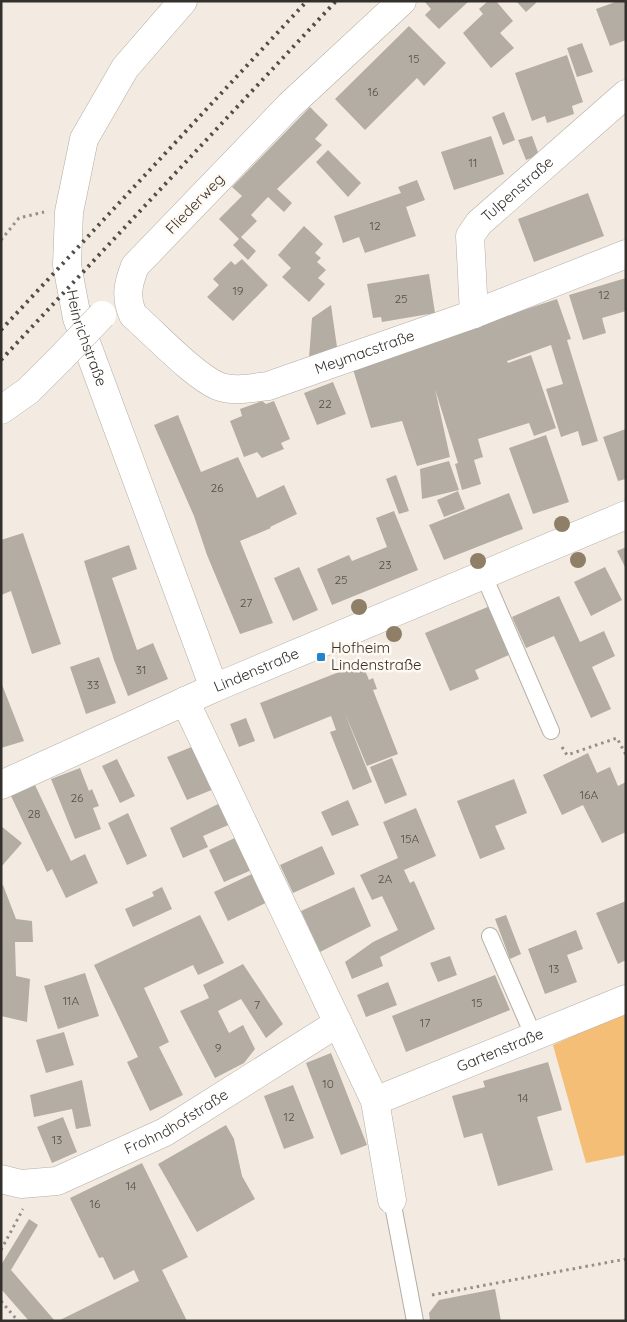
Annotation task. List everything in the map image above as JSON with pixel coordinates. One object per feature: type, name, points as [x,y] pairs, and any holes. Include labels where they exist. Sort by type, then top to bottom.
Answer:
[{"type":"street","name":"Heinrichstraße","points":[[183,1],[125,68],[84,139],[70,212],[67,265],[77,318],[214,688]]},
{"type":"street","name":"Fliederweg","points":[[127,302],[129,282],[136,266],[290,105],[402,1]]},
{"type":"street","name":"Tulpenstraße","points":[[474,314],[470,236],[479,223],[626,94]]},
{"type":"street","name":"Meymacstraße","points":[[127,302],[133,314],[204,378],[219,387],[240,389],[268,386],[474,314],[626,254]]},
{"type":"street","points":[[1,410],[28,392],[102,315],[127,302]]},
{"type":"street","name":"Lindenstraße","points":[[1,785],[214,688],[626,515]]},
{"type":"street","points":[[185,701],[375,1101],[392,1200]]},
{"type":"street","name":"Gartenstraße","points":[[375,1101],[626,999]]},
{"type":"street","name":"Frohndhofstraße","points":[[11,1181],[57,1182],[165,1132],[338,1023]]},
{"type":"lane","points":[[484,576],[551,731]]},
{"type":"lane","points":[[490,936],[534,1037]]},
{"type":"lane","points":[[392,1200],[416,1321]]},
{"type":"path","points":[[1,240],[19,218],[46,211],[70,212]]},
{"type":"path","points":[[551,731],[567,755],[617,738],[626,755]]},
{"type":"path","points":[[1,1250],[23,1212],[11,1181]]},
{"type":"path","points":[[411,1299],[626,1259]]},
{"type":"path","points":[[1,1301],[18,1321]]},
{"type":"shaded area","points":[[626,1012],[626,1155],[586,1163],[553,1045]]},
{"type":"building","points":[[424,1],[469,1],[439,29],[425,15],[431,9]]},
{"type":"building","points":[[488,1],[496,1],[513,21],[500,33],[514,48],[491,68],[463,33],[483,14],[479,9]]},
{"type":"building","points":[[516,1],[535,1],[536,3],[526,12]]},
{"type":"building","points":[[618,1],[626,1],[626,40],[610,46],[596,9]]},
{"type":"building","points":[[409,26],[446,63],[424,86],[417,78],[365,130],[335,99]]},
{"type":"building","points":[[582,43],[593,72],[577,77],[567,48]]},
{"type":"building","points":[[567,55],[583,102],[572,106],[574,114],[547,123],[545,116],[532,121],[515,73]]},
{"type":"building","points":[[310,107],[328,125],[315,139],[322,145],[277,189],[292,203],[284,212],[268,197],[251,215],[257,221],[241,237],[256,251],[248,260],[233,245],[239,239],[219,219],[242,196],[232,187]]},
{"type":"building","points":[[504,112],[515,140],[503,145],[492,117]]},
{"type":"building","points":[[491,136],[504,174],[454,190],[441,152]]},
{"type":"building","points":[[532,136],[539,155],[526,160],[518,140]]},
{"type":"building","points":[[328,150],[361,183],[348,197],[316,162]]},
{"type":"building","points":[[417,180],[425,200],[406,207],[416,236],[365,253],[359,237],[343,243],[334,216],[401,193],[398,187]]},
{"type":"building","points":[[588,193],[604,236],[534,262],[518,219]]},
{"type":"building","points":[[304,226],[323,244],[315,253],[321,258],[317,262],[326,270],[318,278],[325,284],[309,302],[282,277],[291,268],[278,255]]},
{"type":"building","points":[[242,259],[268,285],[233,321],[207,297],[219,285],[213,279],[231,261],[235,265]]},
{"type":"building","points":[[429,274],[435,313],[382,322],[381,317],[373,318],[367,284]]},
{"type":"building","points":[[626,278],[626,311],[602,318],[606,333],[583,340],[569,295]]},
{"type":"building","points":[[557,299],[571,339],[567,340],[598,441],[582,446],[578,431],[561,437],[546,389],[563,384],[551,345],[507,361],[508,363],[531,355],[556,428],[534,436],[529,423],[478,439],[483,457],[474,460],[481,484],[462,490],[455,464],[458,463],[435,389],[450,457],[417,466],[402,421],[371,428],[352,366]]},
{"type":"building","points":[[331,305],[337,347],[309,358],[312,318]]},
{"type":"building","points":[[333,382],[346,414],[317,425],[304,393]]},
{"type":"building","points":[[262,401],[266,404],[274,401],[290,439],[281,443],[284,449],[262,458],[257,452],[244,457],[230,421],[242,416],[240,409]]},
{"type":"building","points":[[178,415],[201,472],[238,457],[257,498],[284,485],[297,514],[271,528],[240,541],[273,623],[240,634],[207,555],[194,516],[154,425]]},
{"type":"building","points":[[626,429],[626,479],[618,481],[603,437]]},
{"type":"building","points":[[546,435],[569,502],[533,514],[509,448]]},
{"type":"building","points":[[449,461],[459,490],[422,499],[420,469]]},
{"type":"building","points":[[396,475],[409,511],[399,514],[386,479]]},
{"type":"building","points":[[458,491],[465,509],[444,517],[437,500]]},
{"type":"building","points":[[509,493],[523,529],[444,560],[429,525]]},
{"type":"building","points":[[394,511],[418,570],[332,605],[317,569],[349,555],[352,561],[387,547],[376,518]]},
{"type":"building","points":[[23,533],[61,644],[32,654],[11,591],[1,595],[1,540]]},
{"type":"building","points":[[129,545],[137,569],[112,578],[137,650],[153,643],[168,679],[128,696],[114,660],[84,561]]},
{"type":"building","points":[[626,547],[626,569],[617,551]]},
{"type":"building","points":[[299,567],[318,610],[293,621],[274,578]]},
{"type":"building","points":[[605,567],[622,600],[591,616],[574,582]]},
{"type":"building","points":[[559,596],[580,642],[604,631],[615,656],[592,667],[611,709],[591,718],[554,636],[526,648],[512,617]]},
{"type":"building","points":[[490,606],[511,654],[475,670],[479,679],[450,691],[425,633]]},
{"type":"building","points":[[99,657],[116,703],[86,714],[70,667]]},
{"type":"building","points":[[362,663],[369,680],[373,678],[377,689],[373,690],[398,754],[367,766],[344,711],[372,782],[353,790],[330,732],[336,730],[331,716],[274,739],[260,703]]},
{"type":"building","points":[[1,682],[24,741],[1,748]]},
{"type":"building","points":[[246,718],[255,741],[239,747],[230,724]]},
{"type":"building","points":[[194,746],[214,789],[187,800],[167,757]]},
{"type":"building","points":[[588,753],[597,773],[610,767],[618,786],[626,782],[626,832],[602,843],[583,805],[562,815],[543,775]]},
{"type":"building","points":[[392,758],[407,795],[385,804],[370,767]]},
{"type":"building","points":[[117,759],[135,796],[120,803],[102,766]]},
{"type":"building","points":[[80,768],[89,791],[92,789],[99,806],[93,808],[101,829],[75,839],[51,779]]},
{"type":"building","points":[[514,779],[527,813],[495,826],[505,849],[480,859],[457,801]]},
{"type":"building","points":[[35,785],[71,861],[85,854],[98,883],[66,898],[52,869],[47,872],[11,796]]},
{"type":"building","points":[[348,800],[359,825],[332,836],[321,812]]},
{"type":"building","points":[[224,801],[233,823],[203,836],[208,847],[183,858],[170,828]]},
{"type":"building","points":[[416,808],[436,856],[404,870],[410,883],[414,881],[435,929],[380,957],[383,966],[352,979],[345,962],[373,942],[398,930],[382,896],[372,900],[360,875],[398,858],[383,822]]},
{"type":"building","points":[[128,813],[147,856],[127,865],[108,823]]},
{"type":"building","points":[[1,826],[22,843],[1,867]]},
{"type":"building","points":[[239,836],[254,869],[224,882],[209,850]]},
{"type":"building","points":[[322,846],[335,874],[293,893],[280,865]]},
{"type":"building","points":[[258,871],[272,900],[228,921],[214,892]]},
{"type":"building","points":[[1,885],[3,885],[16,919],[32,921],[33,942],[15,942],[16,976],[30,979],[27,1022],[1,1016]]},
{"type":"building","points":[[162,887],[172,909],[133,927],[125,909],[154,896],[152,892]]},
{"type":"building","points":[[354,887],[371,926],[320,952],[301,911]]},
{"type":"building","points":[[626,901],[626,960],[618,964],[596,913]]},
{"type":"building","points":[[200,915],[224,963],[198,975],[193,965],[144,988],[169,1042],[159,1047],[183,1095],[150,1111],[127,1062],[138,1057],[94,965]]},
{"type":"building","points":[[506,915],[521,954],[510,959],[495,919]]},
{"type":"building","points":[[576,930],[583,949],[567,955],[577,982],[545,994],[528,949]]},
{"type":"building","points":[[450,956],[457,975],[438,982],[430,963]]},
{"type":"building","points":[[243,964],[283,1024],[266,1038],[241,999],[218,1011],[229,1033],[243,1025],[255,1049],[244,1063],[215,1078],[180,1011],[209,998],[203,985]]},
{"type":"building","points":[[85,973],[99,1016],[58,1029],[44,986]]},
{"type":"building","points":[[495,975],[510,1010],[406,1052],[392,1016]]},
{"type":"building","points":[[388,982],[397,1005],[366,1017],[357,995]]},
{"type":"building","points":[[64,1032],[74,1065],[46,1073],[36,1040]]},
{"type":"building","points":[[331,1053],[367,1145],[341,1155],[306,1063]]},
{"type":"building","points":[[548,1062],[562,1110],[537,1117],[553,1170],[498,1186],[482,1133],[464,1138],[452,1096],[485,1087],[483,1081]]},
{"type":"building","points":[[82,1080],[91,1126],[76,1129],[72,1109],[34,1117],[30,1095]]},
{"type":"building","points":[[293,1085],[314,1138],[284,1149],[264,1096]]},
{"type":"building","points":[[63,1117],[77,1152],[52,1163],[37,1127]]},
{"type":"building","points":[[226,1125],[234,1139],[242,1176],[255,1199],[197,1232],[158,1164]]},
{"type":"building","points":[[142,1163],[188,1257],[162,1270],[187,1321],[58,1321],[139,1281],[134,1270],[114,1280],[103,1257],[99,1258],[70,1198]]},
{"type":"building","points":[[29,1219],[38,1225],[11,1270],[55,1321],[29,1321],[1,1289],[1,1265]]},
{"type":"building","points":[[495,1289],[501,1321],[430,1321],[429,1313],[439,1300]]},
{"type":"railway","points":[[1,330],[307,1]]},
{"type":"railway","points":[[1,360],[336,1]]},
{"type":"place","name":"Hofheim Lindenstraße","points":[[321,657]]}]
